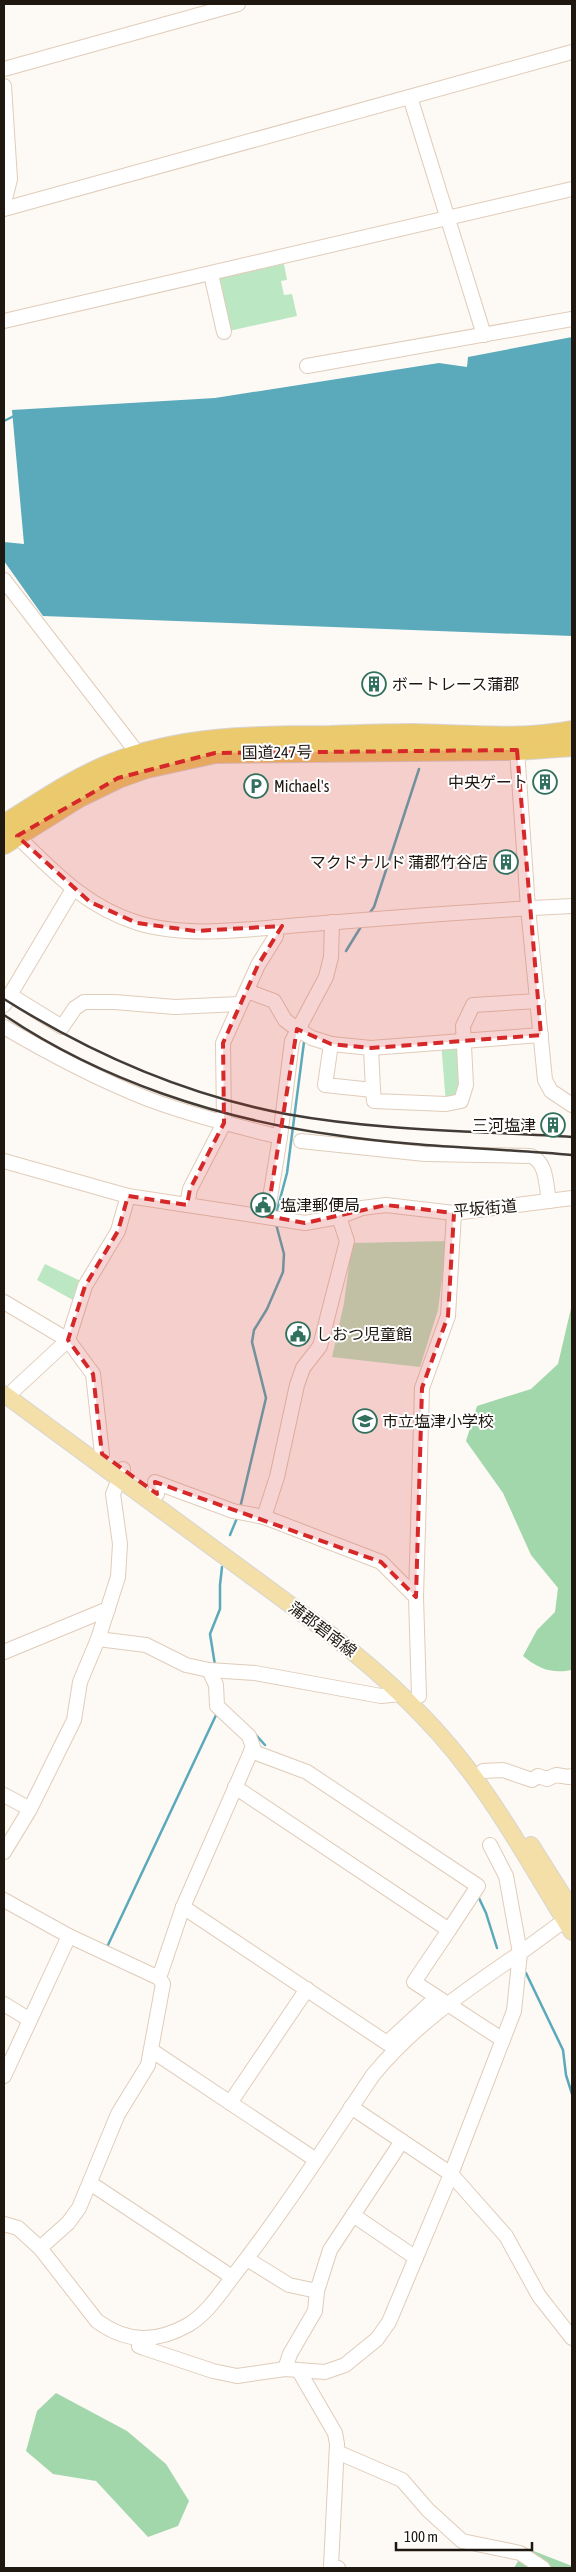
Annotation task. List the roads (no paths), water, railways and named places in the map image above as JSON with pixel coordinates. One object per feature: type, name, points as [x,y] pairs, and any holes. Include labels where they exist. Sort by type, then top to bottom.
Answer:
[{"type":"highway","name":"国道247号","points":[[7,830],[70,784],[109,764],[139,755],[214,739],[246,736],[516,736],[572,731]]},
{"type":"highway","name":"国道247号","points":[[7,830],[118,778],[146,768],[215,753],[517,750],[572,746]]},
{"type":"main road","name":"蒲郡碧南線","points":[[7,1388],[102,1454],[120,1474],[157,1494],[334,1623],[373,1654],[419,1696],[483,1771],[570,1920]]},
{"type":"main road","name":"蒲郡碧南線","points":[[7,1388],[350,1649],[401,1694],[439,1734],[468,1770],[570,1920]]},
{"type":"street","points":[[4,69],[238,4]]},
{"type":"street","points":[[4,210],[572,52]]},
{"type":"street","points":[[4,86],[10,179],[4,203]]},
{"type":"street","points":[[410,97],[484,335]]},
{"type":"street","points":[[4,320],[211,274],[572,189]]},
{"type":"street","points":[[211,274],[224,332]]},
{"type":"street","points":[[308,366],[572,319]]},
{"type":"street","points":[[4,580],[139,755]]},
{"type":"street","points":[[517,750],[528,908],[544,1080],[551,1091],[572,1105]]},
{"type":"street","points":[[7,830],[90,902],[109,912],[161,929],[195,931],[572,906]]},
{"type":"street","points":[[73,889],[7,1000],[62,1027],[74,1008],[84,1002],[114,1002],[175,1007],[239,1004]]},
{"type":"street","points":[[273,1217],[280,1137],[292,1041],[326,977],[332,957],[332,922]]},
{"type":"street","points":[[187,1205],[190,1189],[224,1123],[222,1042],[258,965],[276,936],[275,926]]},
{"type":"street","points":[[247,990],[274,1001],[286,1020],[297,1029],[312,1038],[331,1044],[371,1048],[541,1035]]},
{"type":"street","points":[[371,1048],[374,1101],[446,1104],[461,1101],[466,1085],[463,1026],[473,1005],[538,1001]]},
{"type":"street","points":[[4,1027],[68,1064],[148,1099],[224,1123],[280,1137]]},
{"type":"street","points":[[331,1044],[326,1085],[373,1090]]},
{"type":"street","points":[[301,1141],[425,1154],[531,1156],[539,1159],[542,1164],[549,1201]]},
{"type":"street","name":"平坂街道","points":[[4,1161],[128,1196],[305,1223],[339,1217],[362,1208],[386,1205],[454,1213],[572,1198]]},
{"type":"street","points":[[7,1388],[68,1340],[85,1286],[118,1232],[128,1196]]},
{"type":"street","points":[[419,1696],[416,1598],[422,1388],[448,1316],[454,1213]]},
{"type":"street","points":[[264,1517],[277,1476],[297,1385],[303,1368],[320,1346],[347,1241],[339,1217]]},
{"type":"street","points":[[4,1302],[68,1340],[93,1374],[102,1454]]},
{"type":"street","points":[[4,1852],[30,1809],[74,1720],[80,1682],[98,1638],[118,1577],[120,1544],[113,1494],[120,1474]]},
{"type":"street","points":[[157,1494],[155,1482],[240,1513],[264,1517],[381,1562],[416,1598]]},
{"type":"street","points":[[4,1652],[108,1609]]},
{"type":"street","points":[[98,1638],[146,1645],[186,1665],[214,1670],[255,1673],[381,1696],[401,1694]]},
{"type":"street","points":[[159,1978],[184,1907],[253,1747],[249,1736],[217,1706],[214,1670]]},
{"type":"street","points":[[251,1750],[308,1772],[478,1886],[414,1982],[503,2040]]},
{"type":"street","points":[[483,1771],[503,1770],[532,1780],[538,1776],[547,1779],[556,1776],[569,1778],[572,1776]]},
{"type":"street","points":[[235,1788],[449,1930]]},
{"type":"street","points":[[4,1796],[30,1809]]},
{"type":"street","points":[[140,2338],[139,2346],[144,2348],[213,2371],[237,2376],[292,2370],[325,2372],[346,2365],[377,2339],[389,2322],[416,2258],[503,2040],[517,1998],[520,1953],[506,1876],[490,1845]]},
{"type":"street","points":[[4,1900],[69,1936],[159,1978],[163,1984],[148,2065],[118,2114],[79,2208],[68,2223],[40,2248]]},
{"type":"street","points":[[184,1907],[386,2043],[442,2000],[570,1920]]},
{"type":"street","points":[[4,2076],[69,1936]]},
{"type":"street","points":[[230,2103],[307,1989]]},
{"type":"street","points":[[4,2224],[18,2228],[40,2248],[97,2321],[122,2336],[140,2338],[169,2335],[190,2324],[203,2314],[247,2259],[373,2075],[397,2046],[442,2000]]},
{"type":"street","points":[[4,2004],[30,2020]]},
{"type":"street","points":[[151,2050],[316,2160]]},
{"type":"street","points":[[351,2107],[450,2174],[506,2236],[539,2296],[572,2338]]},
{"type":"street","points":[[338,2568],[331,2566],[337,2452],[334,2433],[292,2370],[290,2354],[312,2317],[317,2291],[330,2250],[402,2141]]},
{"type":"street","points":[[90,2183],[232,2277]]},
{"type":"street","points":[[353,2215],[416,2258]]},
{"type":"street","points":[[247,2259],[289,2285],[317,2291]]},
{"type":"street","points":[[337,2452],[402,2480],[428,2510],[462,2541],[520,2553],[543,2568]]},
{"type":"water","name":"ボートレース蒲郡","points":[[572,337],[572,636],[43,616],[4,561],[4,542],[24,544],[12,410],[215,398],[439,363],[467,367],[468,357]]},
{"type":"waterway","points":[[4,421],[16,415]]},
{"type":"waterway","points":[[369,914],[374,907],[419,769]]},
{"type":"waterway","points":[[346,951],[362,925]]},
{"type":"waterway","points":[[276,1214],[287,1173],[304,1042]]},
{"type":"waterway","points":[[240,1508],[266,1398],[252,1342],[254,1330],[267,1309],[283,1272],[284,1254],[276,1224]]},
{"type":"waterway","points":[[230,1535],[237,1518]]},
{"type":"waterway","points":[[215,1665],[210,1634],[220,1609],[222,1567]]},
{"type":"waterway","points":[[108,1945],[217,1713]]},
{"type":"waterway","points":[[255,1734],[265,1745]]},
{"type":"waterway","points":[[478,1896],[486,1913],[497,1948]]},
{"type":"waterway","points":[[526,1973],[563,2050],[566,2075],[572,2094]]},
{"type":"railway","points":[[4,999],[70,1037],[140,1070],[212,1096],[249,1106],[321,1120],[357,1124],[429,1130],[572,1137]]},
{"type":"railway","points":[[4,1015],[42,1038],[121,1078],[163,1094],[248,1119],[291,1128],[364,1139],[572,1155]]},
{"type":"place","name":"ボートレース蒲郡","points":[[374,684]]},
{"type":"place","name":"中央ゲート","points":[[545,782]]},
{"type":"place","name":"Michael's","points":[[256,786]]},
{"type":"place","name":"マクドナルド 蒲郡竹谷店","points":[[506,862]]},
{"type":"place","name":"三河塩津","points":[[553,1125]]},
{"type":"place","name":"塩津郵便局","points":[[263,1205]]},
{"type":"place","name":"しおつ児童館","points":[[298,1334]]},
{"type":"place","name":"市立塩津小学校","points":[[365,1421]]}]
